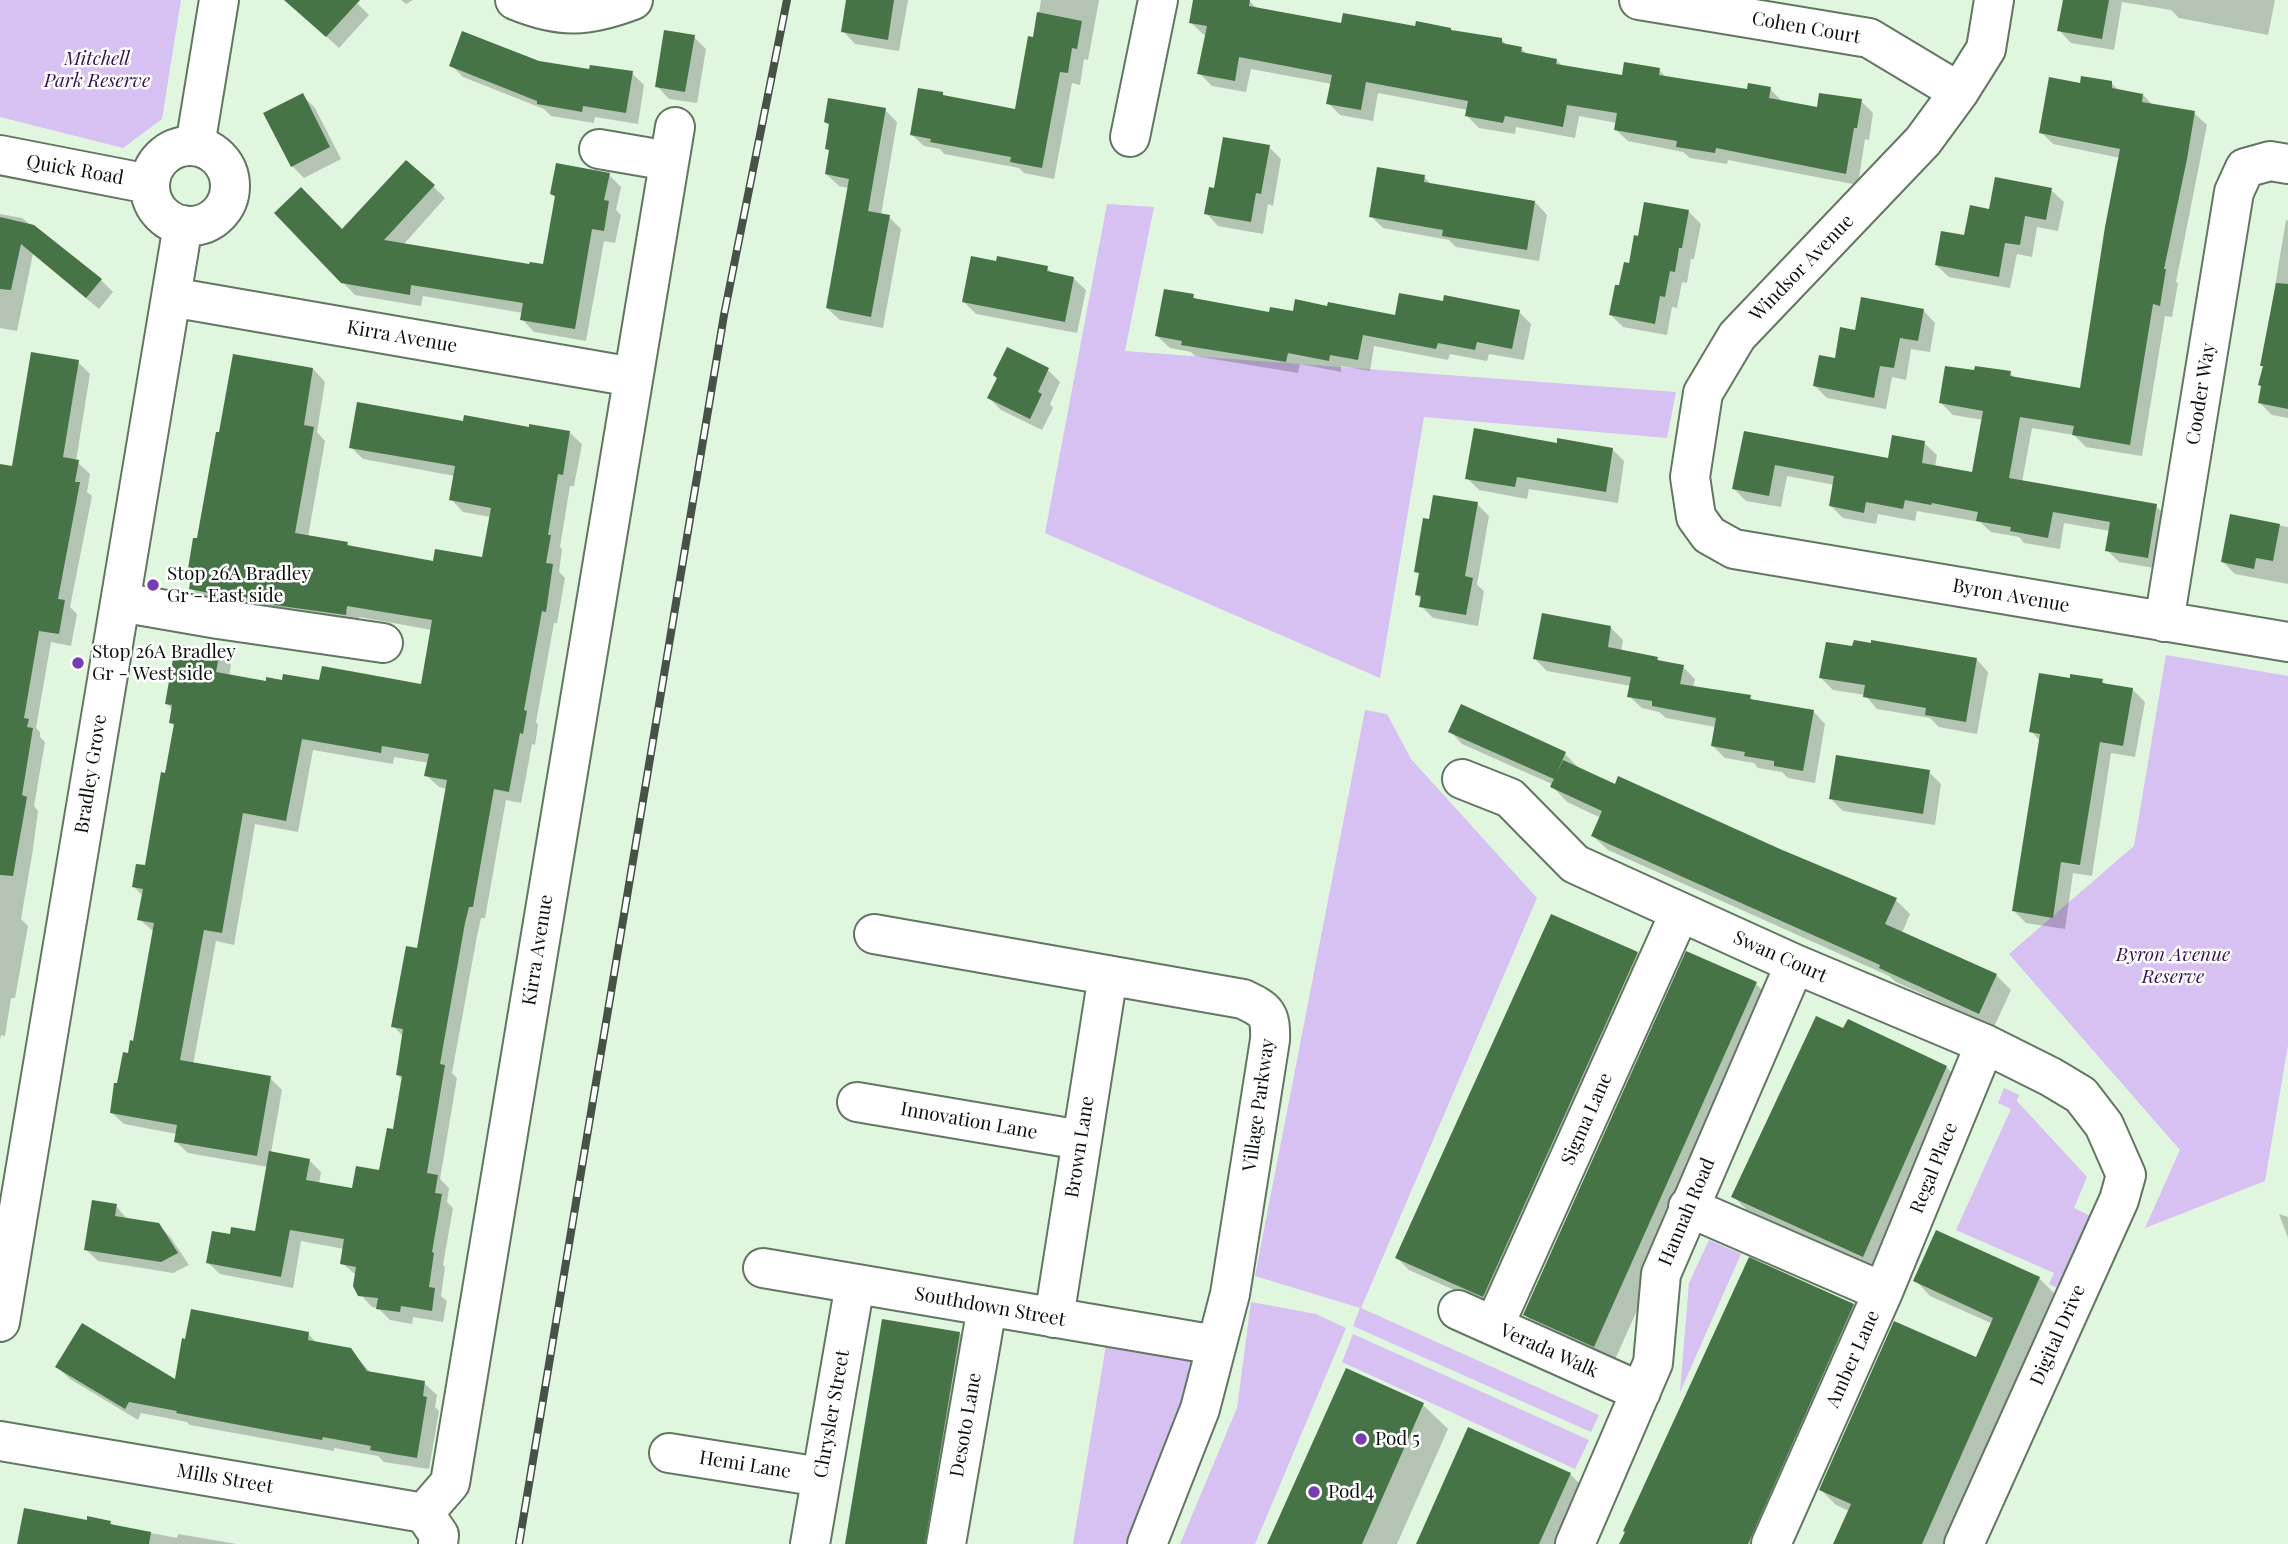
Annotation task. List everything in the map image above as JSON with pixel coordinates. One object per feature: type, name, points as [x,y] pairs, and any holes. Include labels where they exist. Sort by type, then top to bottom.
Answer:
[{"type":"street","points":[[195,146],[219,0]]},
{"type":"street","points":[[515,0],[548,13],[589,14],[634,0]]},
{"type":"street","points":[[1130,137],[1158,0]]},
{"type":"street","name":"Cohen Court","points":[[1639,0],[1869,38],[1959,92]]},
{"type":"street","name":"Windsor Avenue","points":[[1734,550],[1709,535],[1696,517],[1690,477],[1703,393],[1737,336],[1923,141],[1986,49],[1994,0]]},
{"type":"street","name":"Kirra Avenue","points":[[433,1531],[450,1483],[672,144],[598,149]]},
{"type":"street","points":[[195,146],[209,150],[220,160],[227,170],[230,188],[227,201],[219,213],[200,225],[183,225],[164,216],[154,205],[149,184],[153,169],[163,156],[176,148],[195,146]]},
{"type":"street","name":"Quick Road","points":[[0,155],[149,184]]},
{"type":"street","name":"Cooder Way","points":[[2164,622],[2234,192],[2245,168],[2270,161],[2288,164]]},
{"type":"street","name":"Bradley Grove","points":[[0,1322],[7,1240],[120,602],[183,225]]},
{"type":"street","name":"Kirra Avenue","points":[[171,297],[633,377]]},
{"type":"street","name":"Byron Avenue","points":[[1734,550],[2288,642]]},
{"type":"street","points":[[120,602],[383,643]]},
{"type":"street","name":"Swan Court","points":[[1462,779],[1510,798],[1575,864],[1795,964],[1985,1044],[2051,1077],[2081,1096],[2104,1125]]},
{"type":"street","name":"Sigma Lane","points":[[1494,1326],[1680,912]]},
{"type":"street","name":"Village Parkway","points":[[874,934],[1243,999],[1262,1008],[1270,1022],[1270,1040],[1231,1286],[1200,1409],[1147,1544]]},
{"type":"street","name":"Hannah Road","points":[[1575,1544],[1653,1363],[1661,1273],[1795,964]]},
{"type":"street","name":"Brown Lane","points":[[1054,1318],[1108,975]]},
{"type":"street","name":"Regal Place","points":[[1883,1292],[1985,1044]]},
{"type":"street","name":"Innovation Lane","points":[[857,1102],[1081,1140]]},
{"type":"street","name":"Digital Drive","points":[[1964,1544],[2119,1200],[2126,1175],[2104,1125]]},
{"type":"street","name":"Amber Lane","points":[[1688,1208],[1883,1292],[1770,1544]]},
{"type":"street","name":"Southdown Street","points":[[763,1268],[1216,1345]]},
{"type":"street","name":"Chrysler Street","points":[[810,1544],[855,1284]]},
{"type":"street","name":"Desoto Lane","points":[[946,1544],[986,1307]]},
{"type":"street","name":"Verada Walk","points":[[1458,1310],[1641,1392]]},
{"type":"street","name":"Mills Street","points":[[0,1441],[433,1531]]},
{"type":"street","name":"Hemi Lane","points":[[669,1452],[821,1477]]},
{"type":"green space","name":"Mitchell Park Reserve","points":[[0,0],[181,0],[162,119],[123,148],[0,117]]},
{"type":"green space","points":[[1107,204],[1154,207],[1125,351],[1676,392],[1667,438],[1424,417],[1380,678],[1045,533]]},
{"type":"green space","name":"Byron Avenue Reserve","points":[[2166,655],[2288,676],[2288,1045],[2265,1181],[2145,1228],[2180,1150],[2009,954],[2134,846]]},
{"type":"green space","points":[[1365,710],[1387,714],[1411,759],[1537,898],[1361,1308],[1599,1415],[1591,1432],[1353,1326],[1360,1308],[1255,1276]]},
{"type":"green space","points":[[2004,1088],[2019,1095],[2017,1101],[2087,1177],[2074,1208],[2095,1218],[2061,1290],[2049,1284],[2054,1273],[1956,1230],[2011,1109],[1998,1103]]},
{"type":"green space","points":[[1709,1240],[1741,1254],[1680,1392],[1689,1283]]},
{"type":"green space","points":[[1251,1302],[1316,1314],[1346,1328],[1255,1544],[1180,1544],[1237,1408]]},
{"type":"green space","points":[[1353,1334],[1589,1440],[1575,1469],[1342,1362]]},
{"type":"green space","points":[[1107,1339],[1194,1360],[1203,1377],[1134,1544],[1073,1544]]},
{"type":"building","points":[[284,0],[360,0],[326,37]]},
{"type":"building","points":[[846,0],[894,0],[888,40],[841,32]]},
{"type":"building","points":[[1193,0],[1250,0],[1249,6],[1341,23],[1343,13],[1415,26],[1416,21],[1502,38],[1502,43],[1522,47],[1521,52],[1557,59],[1556,64],[1622,75],[1624,62],[1660,68],[1659,75],[1747,89],[1748,83],[1771,87],[1769,98],[1817,107],[1819,93],[1862,99],[1846,174],[1716,148],[1715,153],[1676,147],[1677,141],[1614,130],[1617,113],[1567,105],[1563,127],[1505,116],[1503,123],[1465,116],[1468,101],[1366,82],[1361,110],[1326,104],[1332,75],[1239,57],[1235,81],[1197,74],[1207,26],[1189,23]]},
{"type":"building","points":[[2063,0],[2109,0],[2102,39],[2057,31]]},
{"type":"building","points":[[1037,12],[1082,21],[1077,49],[1072,48],[1068,73],[1060,72],[1042,168],[1010,162],[1011,157],[930,142],[931,139],[910,135],[918,88],[1015,109],[1028,36],[1033,37]]},
{"type":"building","points":[[664,30],[695,35],[685,92],[655,87]]},
{"type":"building","points":[[462,31],[539,61],[589,69],[590,65],[633,71],[626,113],[583,106],[582,112],[537,104],[537,101],[449,66]]},
{"type":"building","points":[[2081,76],[2112,81],[2112,88],[2143,94],[2142,102],[2195,111],[2187,159],[2164,269],[2160,306],[2153,304],[2130,445],[2072,435],[2074,426],[2020,417],[2009,478],[2157,504],[2148,558],[2105,551],[2110,522],[2053,512],[2048,538],[2010,531],[2011,527],[1976,521],[1978,512],[1932,503],[1905,500],[1903,509],[1866,502],[1864,513],[1829,506],[1834,476],[1775,465],[1769,496],[1732,489],[1744,431],[1888,458],[1892,435],[1925,441],[1922,463],[1972,472],[1983,411],[1939,403],[1945,366],[1974,370],[1975,366],[2011,371],[2010,376],[2080,388],[2120,149],[2039,133],[2049,77],[2080,83]]},
{"type":"building","points":[[303,93],[330,147],[291,167],[263,113]]},
{"type":"building","points":[[828,98],[886,108],[868,211],[890,215],[871,317],[826,308],[849,179],[825,174],[829,124],[824,122]]},
{"type":"building","points":[[1223,137],[1270,145],[1261,194],[1256,193],[1251,222],[1204,214],[1209,187],[1214,188]]},
{"type":"building","points":[[406,160],[435,185],[384,240],[529,264],[543,264],[555,196],[550,194],[556,163],[610,173],[604,200],[609,201],[604,231],[592,229],[575,329],[520,320],[523,303],[411,285],[410,295],[341,283],[274,213],[301,187],[342,229]]},
{"type":"building","points":[[1377,167],[1425,175],[1424,182],[1535,201],[1527,250],[1442,236],[1443,230],[1369,217]]},
{"type":"building","points":[[1995,177],[2052,188],[2046,220],[2025,216],[2020,245],[2005,243],[1999,277],[1935,265],[1941,231],[1964,235],[1970,205],[1989,209]]},
{"type":"building","points":[[1644,202],[1689,210],[1675,272],[1670,271],[1665,297],[1660,296],[1655,324],[1609,315],[1615,285],[1619,285],[1624,262],[1629,263],[1634,235],[1638,236]]},
{"type":"building","points":[[0,217],[34,225],[102,279],[86,298],[21,244],[11,290],[0,289]]},
{"type":"building","points":[[971,256],[996,261],[997,256],[1048,266],[1047,271],[1074,277],[1065,322],[962,302]]},
{"type":"building","points":[[2276,283],[2288,284],[2288,409],[2258,403],[2261,386],[2258,385],[2263,366],[2260,366]]},
{"type":"building","points":[[1164,289],[1194,294],[1193,298],[1269,312],[1270,307],[1293,311],[1295,299],[1327,306],[1328,302],[1395,315],[1399,293],[1443,301],[1444,295],[1520,310],[1512,349],[1477,342],[1475,350],[1438,343],[1436,349],[1363,335],[1358,360],[1330,355],[1329,361],[1288,353],[1286,362],[1181,345],[1182,341],[1155,336]]},
{"type":"building","points":[[1861,297],[1924,309],[1918,341],[1900,338],[1894,368],[1880,366],[1874,398],[1813,386],[1819,355],[1835,358],[1840,327],[1855,330]]},
{"type":"building","points":[[1007,347],[1049,368],[1038,392],[1042,394],[1030,419],[987,398],[997,378],[993,375]]},
{"type":"building","points":[[31,352],[79,360],[63,457],[79,460],[75,482],[80,482],[58,599],[65,600],[59,634],[39,631],[24,718],[29,719],[27,727],[33,728],[22,795],[27,797],[13,876],[0,875],[0,464],[12,466]]},
{"type":"building","points":[[233,354],[313,368],[304,425],[314,427],[295,533],[348,542],[347,545],[433,561],[435,549],[482,557],[491,508],[449,500],[455,466],[349,448],[357,402],[463,421],[464,415],[529,427],[529,424],[570,431],[563,475],[558,474],[548,535],[551,535],[546,563],[553,564],[546,612],[542,611],[524,710],[527,711],[523,734],[520,733],[509,792],[494,789],[473,907],[469,907],[465,923],[440,1064],[445,1065],[427,1173],[438,1175],[435,1193],[442,1194],[429,1287],[435,1288],[432,1311],[401,1306],[400,1312],[376,1309],[378,1298],[358,1296],[353,1286],[356,1267],[340,1264],[344,1239],[290,1230],[281,1277],[206,1263],[212,1231],[230,1234],[231,1227],[255,1231],[269,1151],[310,1159],[306,1180],[352,1188],[356,1166],[379,1170],[387,1128],[393,1129],[402,1076],[396,1075],[403,1029],[391,1027],[406,946],[417,948],[447,780],[424,776],[429,754],[382,746],[381,753],[302,739],[286,821],[243,813],[222,933],[204,930],[180,1060],[271,1076],[257,1156],[174,1142],[177,1125],[110,1113],[114,1083],[117,1083],[123,1052],[128,1053],[130,1040],[133,1041],[154,923],[137,920],[143,889],[132,887],[136,864],[145,865],[161,772],[165,773],[174,724],[169,723],[172,705],[165,704],[174,653],[180,654],[181,645],[220,651],[216,672],[266,681],[266,677],[282,680],[283,674],[319,680],[322,666],[421,684],[432,620],[347,606],[346,615],[259,603],[189,589],[191,575],[187,575],[193,538],[197,538]]},
{"type":"building","points":[[1474,428],[1557,443],[1557,438],[1613,448],[1606,492],[1517,477],[1515,487],[1465,479]]},
{"type":"building","points":[[1433,495],[1478,502],[1465,576],[1473,578],[1466,615],[1419,607],[1421,596],[1415,595],[1419,573],[1414,572],[1423,518],[1429,519]]},
{"type":"building","points":[[2230,514],[2280,524],[2273,561],[2256,558],[2254,569],[2221,562]]},
{"type":"building","points":[[1542,613],[1611,626],[1608,647],[1684,665],[1680,684],[1751,695],[1750,699],[1814,710],[1803,771],[1774,766],[1774,761],[1744,756],[1745,752],[1711,746],[1716,718],[1652,706],[1652,701],[1627,697],[1631,677],[1533,659]]},
{"type":"building","points":[[1854,640],[1871,643],[1871,640],[1977,658],[1966,722],[1925,715],[1926,708],[1863,697],[1865,685],[1819,678],[1826,642],[1852,646]]},
{"type":"building","points":[[2039,673],[2103,679],[2102,683],[2133,688],[2123,746],[2100,742],[2080,865],[2061,862],[2053,918],[2012,911],[2040,734],[2029,732]]},
{"type":"building","points":[[1461,704],[1566,752],[1554,779],[1448,732]]},
{"type":"building","points":[[1836,755],[1930,770],[1923,814],[1829,799]]},
{"type":"building","points":[[1563,760],[1615,784],[1618,776],[1897,898],[1885,924],[1997,974],[1979,1014],[1879,968],[1880,965],[1591,836],[1602,811],[1550,787]]},
{"type":"building","points":[[1551,914],[1638,952],[1483,1297],[1395,1258]]},
{"type":"building","points":[[1686,951],[1757,982],[1594,1347],[1523,1315]]},
{"type":"building","points":[[1816,1016],[1843,1028],[1848,1019],[1947,1066],[1863,1257],[1731,1197]]},
{"type":"building","points":[[92,1200],[117,1204],[115,1216],[159,1223],[178,1253],[161,1262],[84,1250]]},
{"type":"building","points":[[1936,1230],[2040,1277],[1922,1544],[1833,1544],[1851,1504],[1819,1490],[1894,1321],[1976,1357],[1993,1318],[1913,1281]]},
{"type":"building","points":[[1749,1257],[1854,1304],[1748,1544],[1619,1544],[1625,1532],[1623,1531]]},
{"type":"building","points":[[191,1309],[309,1332],[308,1340],[351,1348],[367,1371],[425,1381],[423,1396],[427,1397],[417,1458],[370,1450],[371,1446],[323,1437],[322,1440],[287,1434],[129,1402],[125,1409],[55,1367],[82,1323],[175,1379],[182,1338],[185,1339]]},
{"type":"building","points":[[882,1319],[960,1332],[925,1544],[845,1544]]},
{"type":"building","name":"Pod 5","points":[[1346,1368],[1424,1403],[1362,1544],[1267,1544]]},
{"type":"building","points":[[1468,1427],[1571,1473],[1539,1544],[1416,1544]]},
{"type":"building","points":[[24,1508],[87,1520],[87,1516],[111,1521],[110,1524],[151,1532],[149,1544],[17,1544]]},
{"type":"railway","points":[[519,1544],[724,315],[787,0]]},
{"type":"place","name":"Stop 26A Bradley Gr - East side","points":[[153,585]]},
{"type":"place","name":"Stop 26A Bradley Gr - West side","points":[[78,663]]},
{"type":"place","name":"Pod 5","points":[[1361,1439]]},
{"type":"place","name":"Pod 4","points":[[1314,1492]]}]
